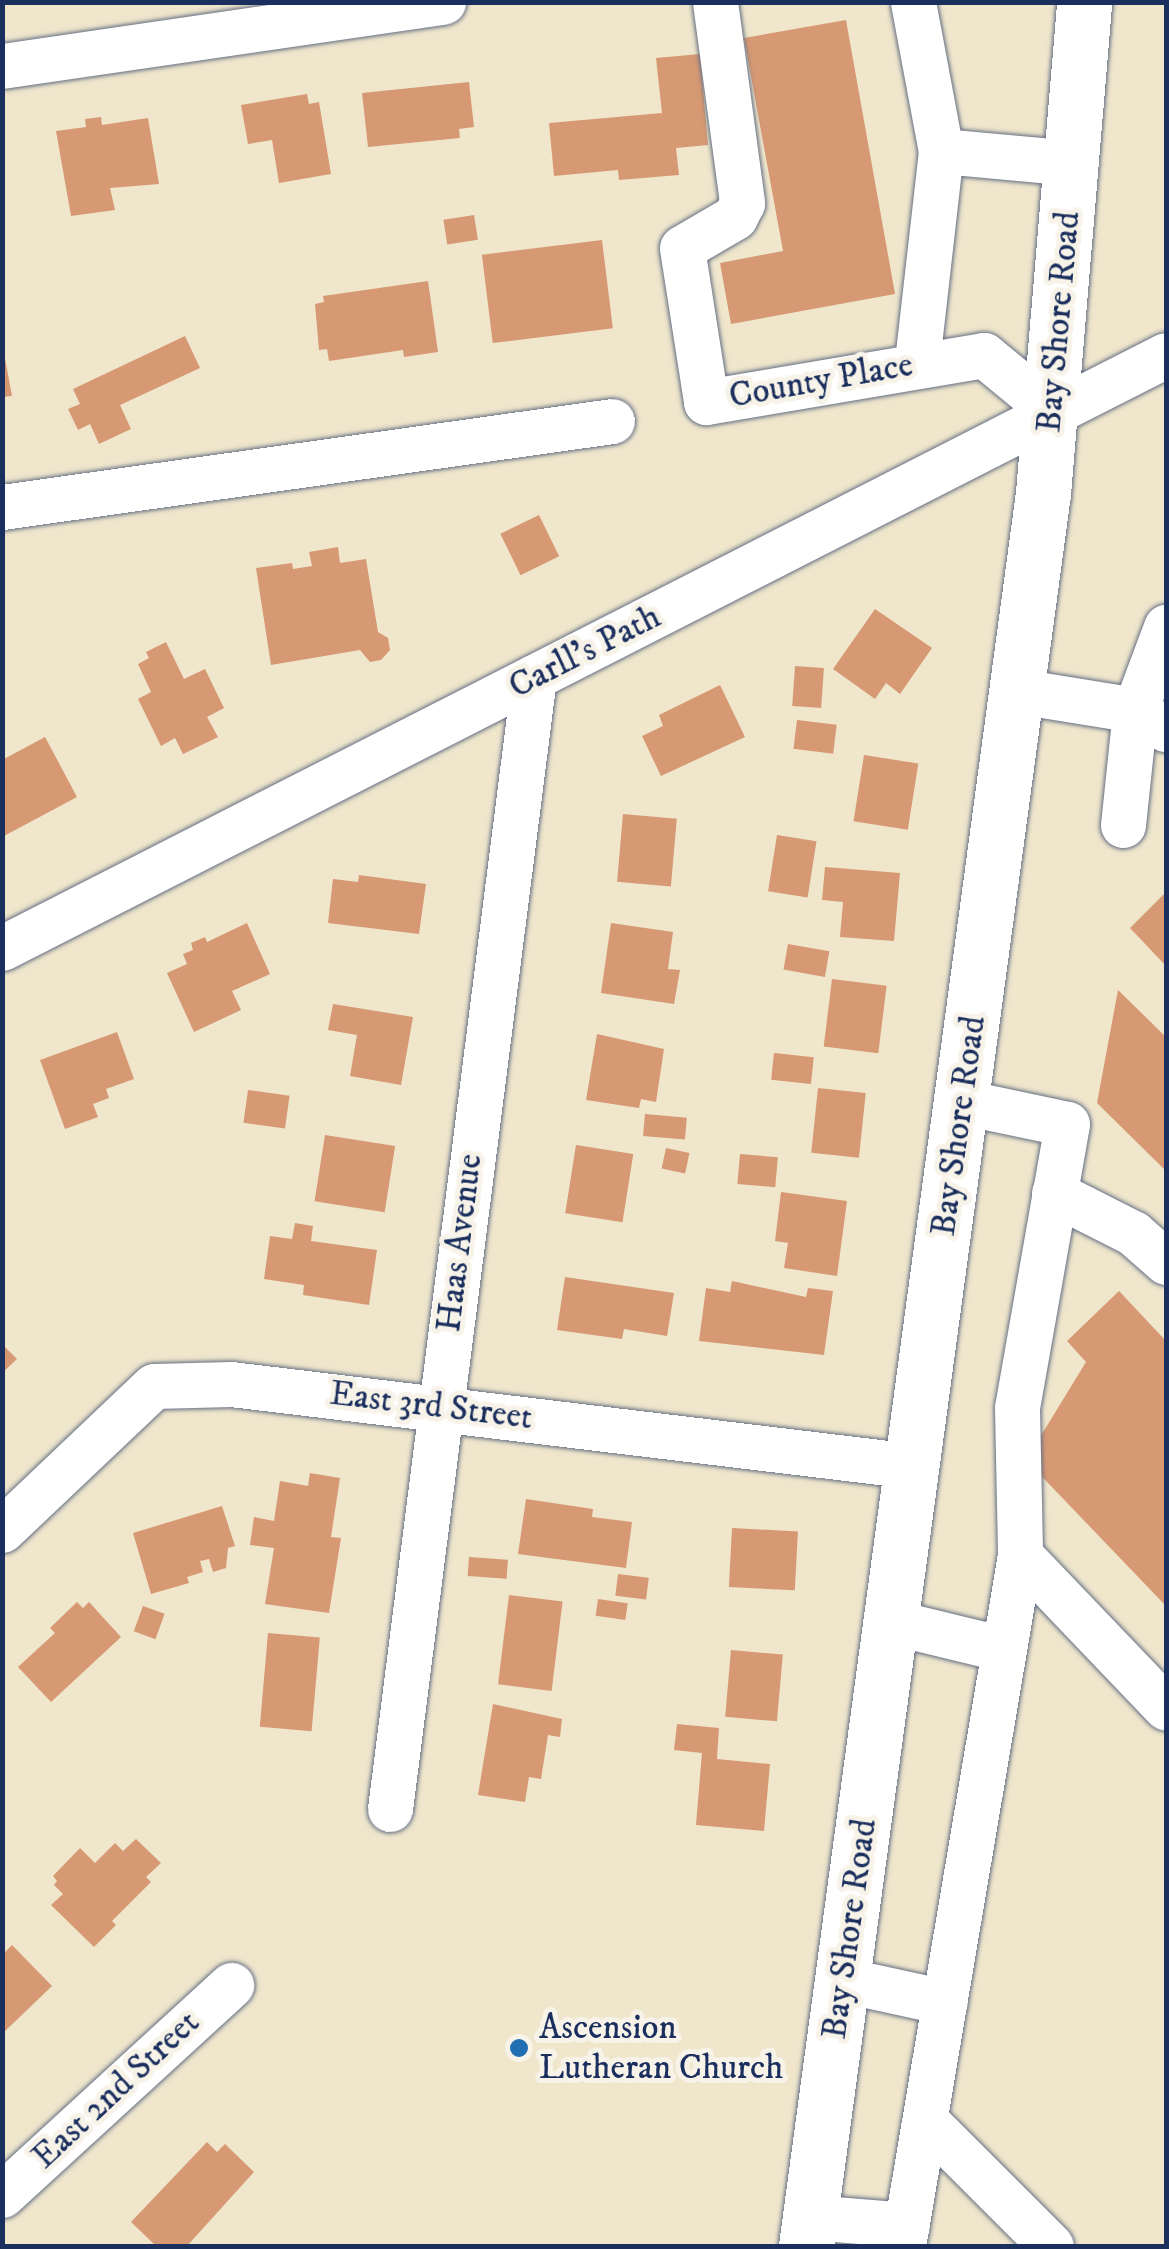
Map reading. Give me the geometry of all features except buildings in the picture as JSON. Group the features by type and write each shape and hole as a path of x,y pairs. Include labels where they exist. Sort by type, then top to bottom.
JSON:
{"main road":[{"name":"Bay Shore Road","path":"808,2232 1018,691 1052,411 1084,2"}],"street":[{"path":"2,66 442,2"},
{"name":"County Place","path":"714,2 742,203 735,218 682,248 706,402 917,363 984,356 1052,411"},
{"path":"913,2 941,151 917,363"},
{"path":"941,151 1072,163"},
{"name":"Carll's Path","path":"2,948 1166,354"},
{"path":"2,508 612,421"},
{"path":"1123,825 1151,720 1166,626"},
{"name":"Haas Avenue","path":"390,1809 534,678"},
{"path":"1018,691 1151,720"},
{"path":"808,2232 905,2236 1020,1555 1017,1408 1066,1124 963,1102"},
{"path":"1054,1194 1133,1232 1166,1262"},
{"name":"East 3rd Street","path":"2,1530 154,1386 231,1384 914,1466"},
{"path":"1020,1555 1166,1708"},
{"path":"892,1622 1004,1649"},
{"path":"844,1980 945,2002"},
{"name":"East 2nd Street","path":"2,2195 230,1984"},
{"path":"924,2120 1051,2246"}],"place":[{"name":"Ascension Lutheran Church","path":"519,2048"}]}
